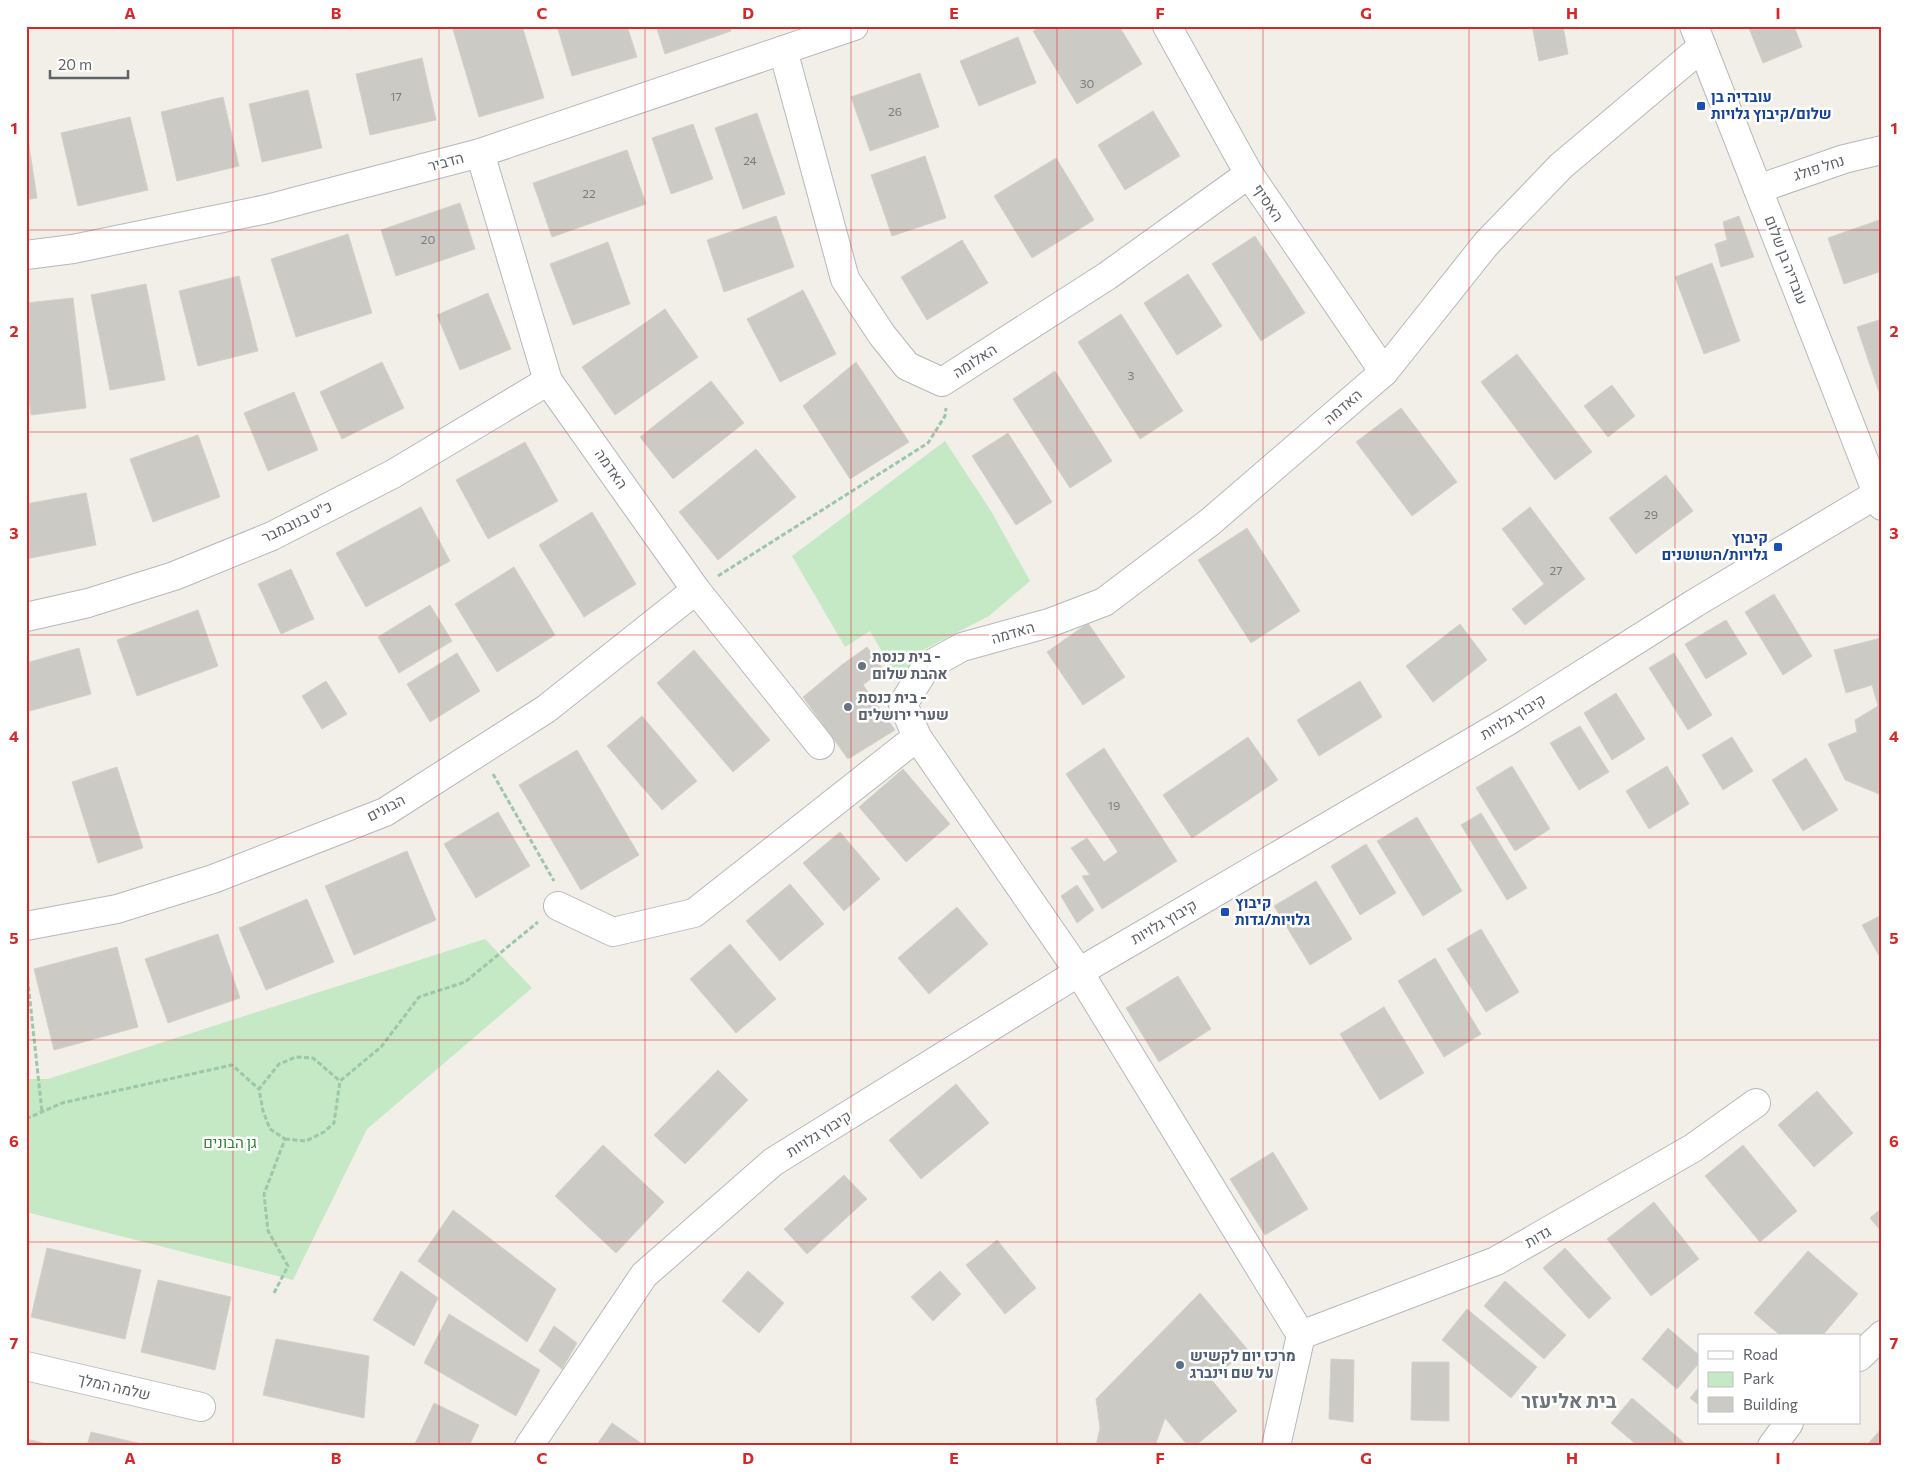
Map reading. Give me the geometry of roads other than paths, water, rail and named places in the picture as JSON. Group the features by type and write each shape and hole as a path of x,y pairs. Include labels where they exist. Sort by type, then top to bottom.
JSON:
{"street":[{"name":"הדביר","path":"26,255 73,249 267,209 480,152 854,26"},
{"name":"האסיף","path":"1168,26 1249,174 1384,372"},
{"name":"עובדיה בן שלום","path":"1698,37 1880,498"},
{"path":"1384,372 1486,244 1561,166 1698,37"},
{"name":"האלומה","path":"782,50 845,279 882,335 907,366 942,382 1107,276 1249,174"},
{"name":"נחל פולג","path":"1758,189 1844,159 1882,150"},
{"name":"האדמה","path":"480,152 548,382 696,590 820,745"},
{"name":"האדמה","path":"1301,1335 1079,972 917,737 904,704 926,667 962,647 1048,623 1104,602 1210,522 1384,372"},
{"name":"כ\"ט בנובמבר","path":"26,617 88,602 174,576 272,536 393,474 548,382"},
{"name":"קיבוץ גלויות","path":"529,1446 644,1275 773,1162 1079,972 1508,721 1695,603 1880,498"},
{"name":"הבונים","path":"26,926 117,909 213,879 385,812 546,709 696,590"},
{"path":"558,906 613,932 694,913 917,737"},
{"name":"גדות","path":"1301,1335 1496,1261 1694,1148 1756,1103"},
{"path":"1276,1446 1301,1335"},
{"path":"1860,1355 1882,1335"},
{"name":"שלמה המלך","path":"26,1366 201,1407"},
{"path":"1772,1446 1788,1424"}],"place":[{"name":"עובדיה בן שלום/קיבוץ גלויות","path":"1701,106"},
{"name":"קיבוץ גלויות/השושנים","path":"1778,547"},
{"name":"בית כנסת - אהבת שלום","path":"862,666"},
{"name":"בית כנסת - שערי ירושלים","path":"848,707"},
{"name":"קיבוץ גלויות/גדות","path":"1225,912"},
{"name":"מרכז יום לקשיש על שם וינברג","path":"1180,1365"}],"district":[{"name":"בית אליעזר","path":"1569,1401"}],"park label":[{"name":"גן הבונים","path":"230,1143"}]}
